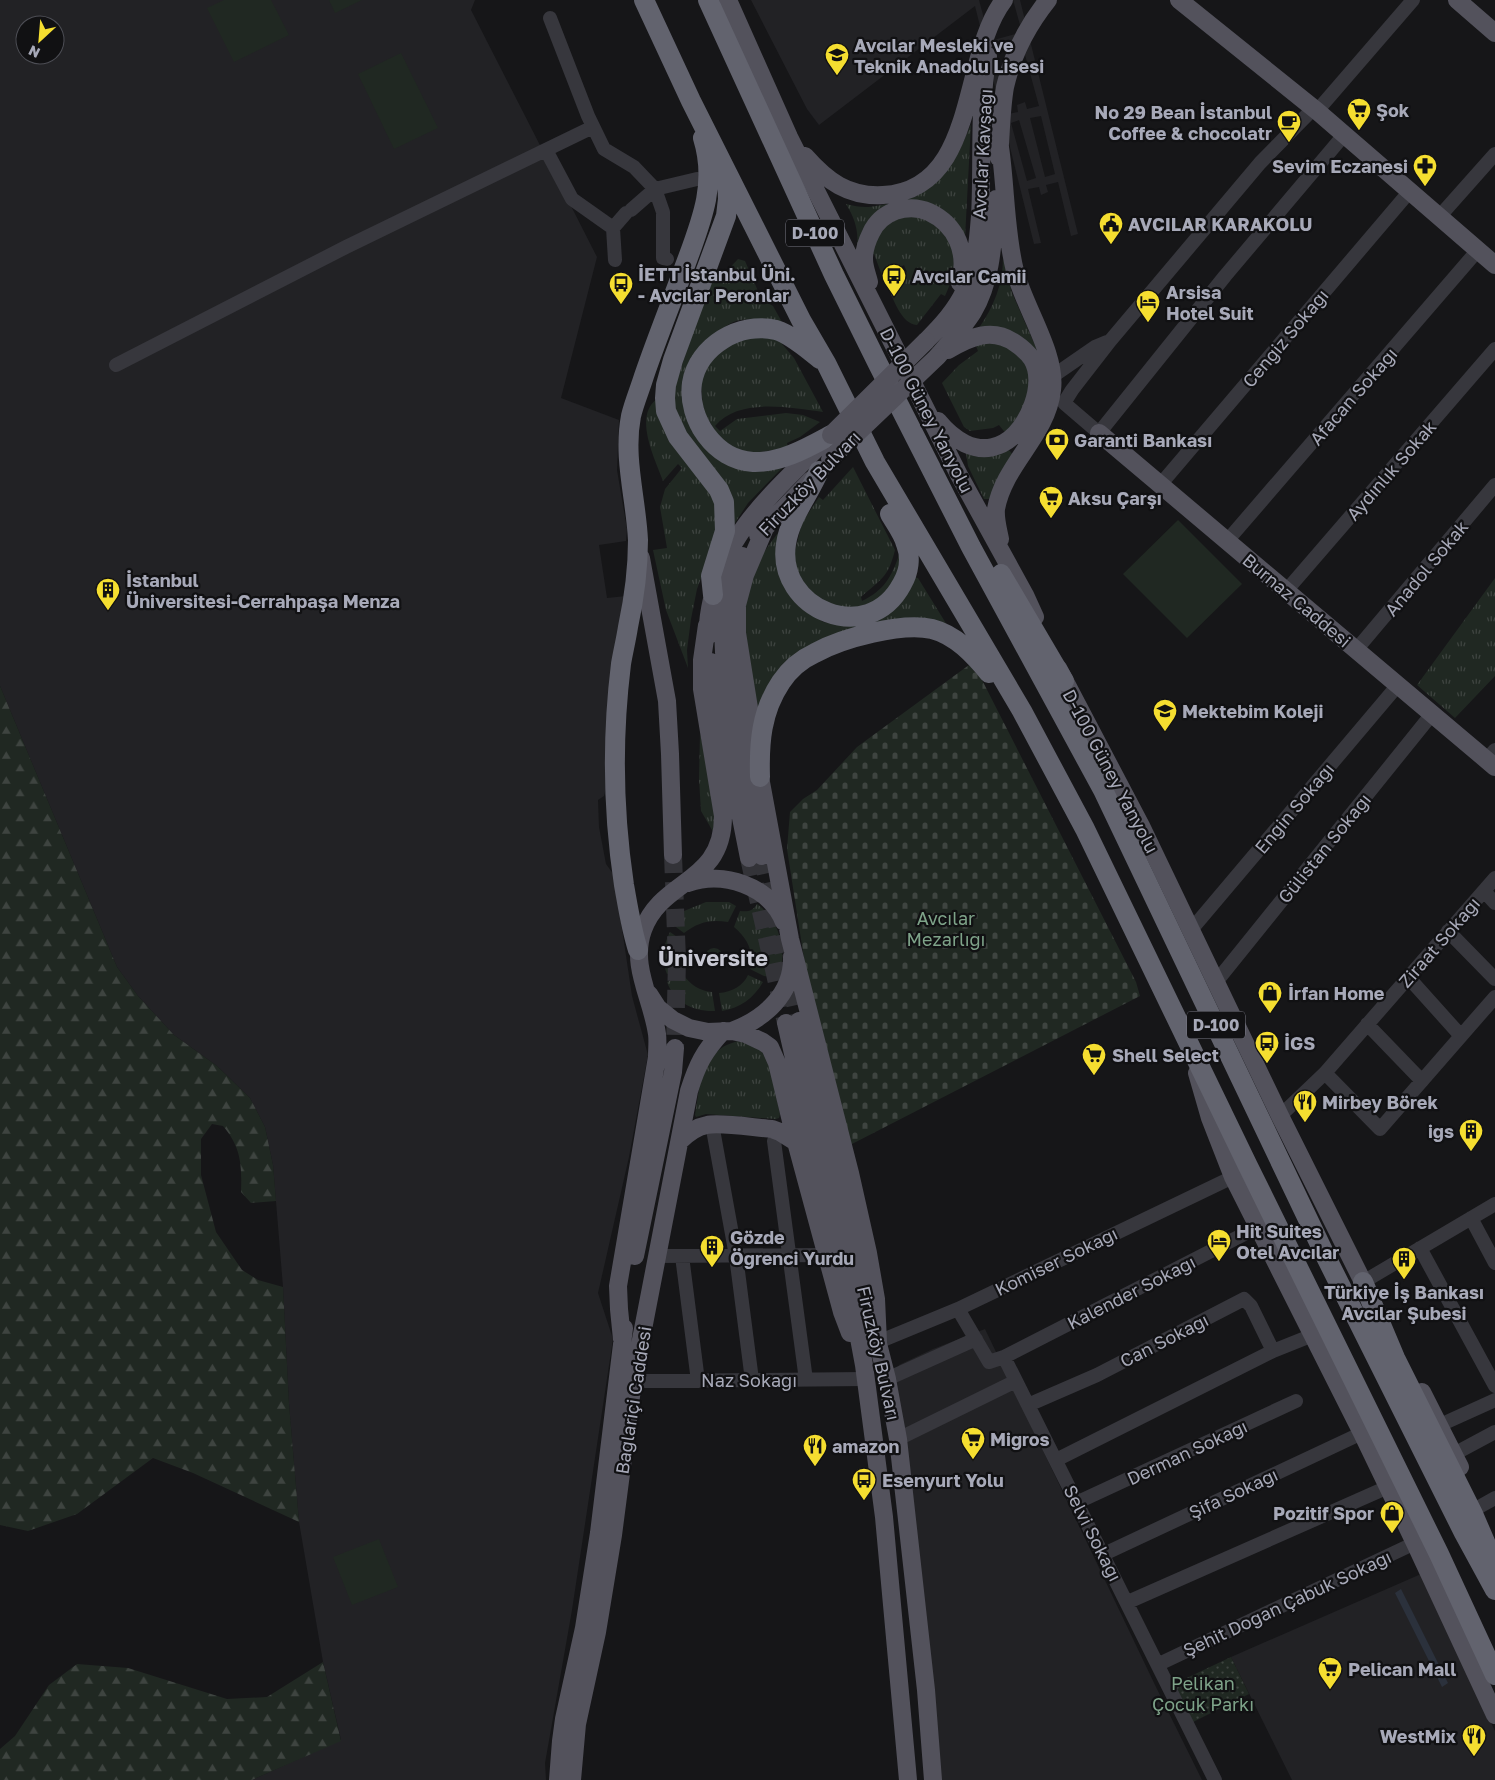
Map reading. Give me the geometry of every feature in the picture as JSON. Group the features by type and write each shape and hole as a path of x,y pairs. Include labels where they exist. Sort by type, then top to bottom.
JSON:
{"highway":[{"name":"D-100","path":"644,0 691,101 875,462 1022,711 1081,822 1439,1554 1495,1675"},
{"name":"D-100","path":"708,0 834,275 878,364 972,547 1103,790 1326,1257 1495,1590"},
{"path":"638,950 632,930 619,850 616,816 615,751 619,679 634,595 638,540 627,452 631,414 700,222 708,190 708,158 691,101"},
{"path":"713,594 711,576 726,531 724,502 719,490 678,437 666,411 665,398 666,385 673,360 726,216 728,199 727,170"},
{"path":"826,363 784,334 768,329 748,329 732,333 721,340 703,357 692,382 692,398 699,424 708,439 718,448 743,460 752,462 770,461 797,453 831,435"},
{"path":"825,465 798,511 789,532 786,550 788,570 800,592 820,610 844,617 859,617 874,612 892,600 904,580 908,568 909,557 906,543 884,504 875,462"},
{"path":"930,463 977,532 1064,681"},
{"path":"760,777 761,738 764,717 781,681 795,666 828,646 877,633 914,627 944,634 971,652 1022,711"},
{"path":"1363,1282 1394,1358 1473,1514 1495,1565"}],"main road":[{"name":"D-100 Güney Yanyolu","path":"728,0 789,137 959,475 1025,595 1064,681 1141,826 1280,1116 1363,1282 1440,1425 1495,1541"},
{"path":"789,137 826,177 861,195 892,195 906,192 920,184 939,166 957,135 965,114 983,40 990,23 1004,0"},
{"name":"Avcılar Kavşağı","path":"956,308 972,274 978,243 983,98 993,36 1009,0"},
{"name":"Avcılar Kavşağı","path":"1000,147 1005,89 1011,67 1026,33 1048,0"},
{"path":"1457,0 1495,34"},
{"path":"1186,2 1317,111 1495,265"},
{"path":"1000,147 1014,269 1021,293 1049,358 1053,376 1049,405 1044,419 1036,436 1003,486 999,498 996,521 1003,555"},
{"name":"Firuzköy Bulvarı","path":"956,308 940,327 772,493 749,519 729,550 720,570 707,625 714,682 755,857 722,631 726,598 735,570 744,551 765,528 825,465 937,357 973,311 986,280 994,225 1000,147"},
{"path":"873,304 864,258 867,242 872,230 880,219 889,213 912,207 923,209 947,223 957,240 962,255 962,273 956,308"},
{"path":"922,401 945,430 958,441 971,447 987,448 1004,444 1014,437 1030,413 1037,385 1036,370 1032,359 1022,348 1010,340 998,334 983,335 971,338 937,357"},
{"name":"Burnaz Caddesi","path":"1098,432 1432,714 1492,759"},
{"path":"765,528 745,575 737,605 737,633 760,777 790,939 850,1173 868,1253 876,1299 878,1342"},
{"path":"638,540 667,701 673,855"},
{"path":"622,1339 618,1286 657,1057 657,1034 640,970 638,950 643,930 654,910 711,859 718,849 723,828 723,816 702,689 702,660 707,625"},
{"path":"645,987 658,1008 673,1020 690,1028 708,1032 728,1031 747,1026 764,1014 778,999 788,980 792,960 790,939 783,919 770,901 752,888 726,879 700,879 685,884"},
{"name":"Firuzköy Bulvarı","path":"908,1780 884,1517 865,1372 846,1268 824,1189 792,1022 887,1379 898,1439 925,1680 933,1780"},
{"path":"728,1031 746,1034 763,1042 770,1047 774,1056 842,1312 865,1372"},
{"name":"Bağlariçi Caddesi","path":"558,1780 561,1741 582,1667 613,1535 633,1381 689,1091 698,1063 707,1049 728,1031"},
{"name":"Bağlariçi Caddesi","path":"572,1780 584,1628 600,1533 629,1287 673,1072 675,1048"},
{"path":"1193,1053 1200,1086 1210,1118 1233,1177 1362,1433 1495,1715"},
{"path":"680,1141 687,1133 696,1128 712,1124 772,1130 780,1132 796,1142"}],"street":[{"path":"1344,135 1225,276 1098,432 1064,404 1072,390 1110,341 1260,163 1309,113 1317,111 1413,0"},
{"path":"550,18 593,127 604,149 634,167 655,189 662,212 663,258 667,259"},
{"path":"116,365 346,247 593,127"},
{"path":"546,150 572,199 613,228"},
{"path":"1440,217 1495,154"},
{"path":"614,260 613,228 629,212 655,189 697,179"},
{"name":"Cengiz Sokağı","path":"1160,484 1410,191"},
{"name":"Afacan Sokağı","path":"1227,541 1478,250"},
{"path":"1053,376 1095,347 1110,341"},
{"name":"Aydınlık Sokak","path":"1286,591 1495,349"},
{"name":"Anadol Sokak","path":"1356,650 1495,485"},
{"name":"Engin Sokağı","path":"1191,930 1398,685"},
{"name":"Gülistan Sokağı","path":"1216,982 1432,714"},
{"name":"Ziraat Sokağı","path":"1280,1116 1325,1074 1495,878"},
{"path":"1484,891 1495,903"},
{"path":"1448,931 1495,979"},
{"path":"1408,978 1461,1036"},
{"path":"1325,1074 1380,1129 1495,997"},
{"path":"1367,1024 1422,1081"},
{"path":"712,1124 736,1256 752,1380"},
{"path":"774,1141 806,1380"},
{"name":"Komiser Sokağı","path":"878,1342 958,1309 1233,1177"},
{"path":"1363,1282 1495,1204"},
{"path":"1471,1218 1495,1263"},
{"name":"Kalender Sokağı","path":"1004,1357 1258,1227"},
{"path":"1420,1248 1495,1386"},
{"path":"658,1256 826,1255"},
{"path":"682,1256 698,1380"},
{"name":"Can Sokağı","path":"1028,1405 1097,1375 1244,1299 1251,1306 1273,1351"},
{"path":"958,1309 989,1362 1004,1357"},
{"path":"1056,1460 1273,1351 1313,1335"},
{"path":"887,1379 976,1339"},
{"name":"Selvi Sokağı","path":"1004,1357 1216,1780"},
{"name":"Naz Sokağı","path":"633,1381 806,1380 865,1372"},
{"path":"898,1439 1016,1381"},
{"path":"1440,1425 1495,1400"},
{"name":"Derman Sokağı","path":"1078,1502 1296,1401"},
{"path":"1454,1454 1495,1432"},
{"name":"Şifa Sokağı","path":"1104,1554 1362,1433"},
{"path":"1128,1602 1388,1487"},
{"path":"1479,1507 1495,1498"},
{"name":"Şehit Doğan Çabuk Sokağı","path":"1158,1664 1415,1542"}],"shaded area":[{"path":"0,0 475,0 471,10 597,257 561,398 619,420 617,470 627,529 626,541 599,545 607,598 626,596 607,784 604,796 598,800 599,827 606,864 614,875 632,996 648,1055 629,1157 598,1293 613,1339 572,1610 545,1763 546,1780 252,1780 341,1740 323,1662 299,1522 273,1165 265,1127 250,1098 217,1066 174,1035 138,996 117,967 0,686"},
{"name":"Avcılar Mesleki ve Teknik Anadolu Lisesi","path":"751,0 979,0 990,41 1022,32 1013,0 1020,0 1078,234 1071,236 1058,182 1046,185 1048,192 1041,195 1039,187 1028,189 1041,243 1034,244 975,6 819,125 807,109","holes":["1021,40 1039,106 1027,109 1025,102 1017,105 1018,112 1008,114 991,48","1041,116 1055,174 1045,177 1030,118","1019,120 1036,178 1027,181 1011,123"]},
{"path":"985,1329 1202,1780 941,1780 893,1382 899,1365 933,1349"},
{"name":"Pelican Mall","path":"1421,1574 1495,1731 1495,1780 1292,1780 1231,1657"},
{"path":"1401,1589 1448,1683 1442,1687 1395,1593"}],"green space":[{"path":"224,0 271,0 289,35 234,62 207,8"},
{"path":"329,0 362,0 335,13"},
{"path":"401,53 438,128 394,149 358,74"},
{"path":"971,124 965,238 917,201 857,246 855,224 846,204 863,207 891,203 922,192 933,185 951,165"},
{"path":"918,214 932,219 948,239 954,255 954,271 945,296 941,294 917,325 911,324 902,315 887,285 890,284 888,281 907,272 904,265 883,278 874,254 870,254 878,236 886,225 906,215"},
{"path":"1003,258 1012,293 1038,352 979,328 997,294 1003,268"},
{"path":"738,259 745,261 761,298 773,306 783,324 754,320 736,321 722,329 703,347 698,435 784,466 748,503 733,526 679,427 672,395 713,272 723,275"},
{"path":"761,334 783,340 782,344 794,358 823,412 781,407 751,408 737,411 725,417 715,426 720,431 737,419 786,413 803,415 820,422 800,437 787,443 788,448 753,453 739,450 722,442 703,411 701,381 707,364 733,343"},
{"path":"983,343 998,344 1011,348 1023,359 1029,370 1031,383 1022,412 1007,435 999,425 993,428 970,431 964,427 942,383 959,365 978,351 976,346"},
{"path":"657,399 703,475 721,513 697,589 687,650 688,668 666,610 653,550 667,548 660,507 665,489 682,468 678,464 663,481 651,450 646,427 650,407"},
{"path":"1009,450 1014,456 989,499 984,499 968,466 966,453 996,455"},
{"path":"853,467 895,550 890,567 879,582 861,597 862,601 870,597 886,582 899,555 903,563 885,598 847,612 806,591 793,559 802,523 819,497 823,500"},
{"path":"1178,520 1242,584 1187,638 1123,574"},
{"path":"782,528 803,608 823,622 844,625 913,577 918,578 947,625 839,635 755,715 748,675 744,618 752,580 762,556"},
{"path":"1495,578 1495,676 1455,718 1417,685"},
{"name":"Avcılar Mezarlığı","path":"969,665 982,680 1136,982 1140,996 850,1145 805,965 787,849 790,812 803,799 817,790 857,747"},
{"path":"0,686 117,967 138,996 174,1035 217,1066 250,1098 265,1127 273,1165 276,1201 251,1203 241,1192 241,1173 237,1149 234,1141 223,1126 212,1124 201,1139 201,1175 216,1232 242,1270 258,1280 283,1287 289,1404 299,1522 193,1473 153,1458 77,1514 28,1531 0,1525"},
{"path":"700,733 715,803 715,835 701,811 699,779"},
{"path":"706,902 729,902 736,906 728,922 705,922 694,926 684,933 672,924 684,911"},
{"path":"757,904 772,919 780,938 782,958 779,978 764,976 750,969 751,957 749,946 734,927 740,911 750,910"},
{"path":"670,932 683,941 678,954 678,969 667,974 664,953"},
{"path":"714,948 720,951 723,957 720,963 714,966 708,963 705,957 708,951"},
{"path":"683,974 696,987 712,992 715,1011 692,1008 674,995 667,982"},
{"path":"748,975 763,982 751,997 741,1005 722,1011 719,993 736,988"},
{"path":"738,1041 752,1046 763,1053 774,1082 780,1114 779,1118 706,1114 696,1117 699,1088 708,1062 722,1048"},
{"path":"379,1539 398,1587 352,1605 333,1557"},
{"name":"Pelikan Çocuk Parkı","path":"1231,1657 1249,1694 1191,1723 1174,1684"},
{"path":"323,1662 341,1741 252,1780 0,1780 0,1749 15,1736 49,1685 77,1664 128,1668 227,1699 267,1697"}],"tunnel":[{"path":"673,855 677,960 675,1048"},
{"path":"762,856 799,1021"},
{"path":"749,858 786,1023"}],"place":[{"name":"Avcılar Mesleki ve Teknik Anadolu Lisesi","path":"837,76"},
{"name":"Şok","path":"1359,131"},
{"name":"No 29 Bean İstanbul Coffee & chocolatr","path":"1289,143"},
{"name":"Sevim Eczanesi","path":"1425,187"},
{"name":"AVCILAR KARAKOLU","path":"1111,245"},
{"name":"Avcılar Camii","path":"894,297"},
{"name":"İETT İstanbul Üni. - Avcılar Peronlar","path":"621,305"},
{"name":"Arsisa Hotel Suit","path":"1148,323"},
{"name":"Garanti Bankası","path":"1057,461"},
{"name":"Aksu Çarşı","path":"1051,519"},
{"name":"İstanbul Üniversitesi-Cerrahpaşa Menza","path":"108,611"},
{"name":"Mektebim Koleji","path":"1165,732"},
{"name":"İrfan Home","path":"1270,1014"},
{"name":"İGS","path":"1267,1064"},
{"name":"Shell Select","path":"1094,1076"},
{"name":"Mirbey Börek","path":"1305,1123"},
{"name":"igs","path":"1471,1152"},
{"name":"Hit Suites Otel Avcılar","path":"1219,1262"},
{"name":"Gözde Öğrenci Yurdu","path":"712,1268"},
{"name":"Türkiye İş Bankası Avcılar Şubesi","path":"1404,1280"},
{"name":"Migros","path":"973,1460"},
{"name":"amazon","path":"815,1467"},
{"name":"Esenyurt Yolu","path":"864,1501"},
{"name":"Pozitif Spor","path":"1392,1534"},
{"name":"Pelican Mall","path":"1330,1690"},
{"name":"WestMix","path":"1474,1757"}],"district":[{"name":"Üniversite","path":"713,957"}]}
